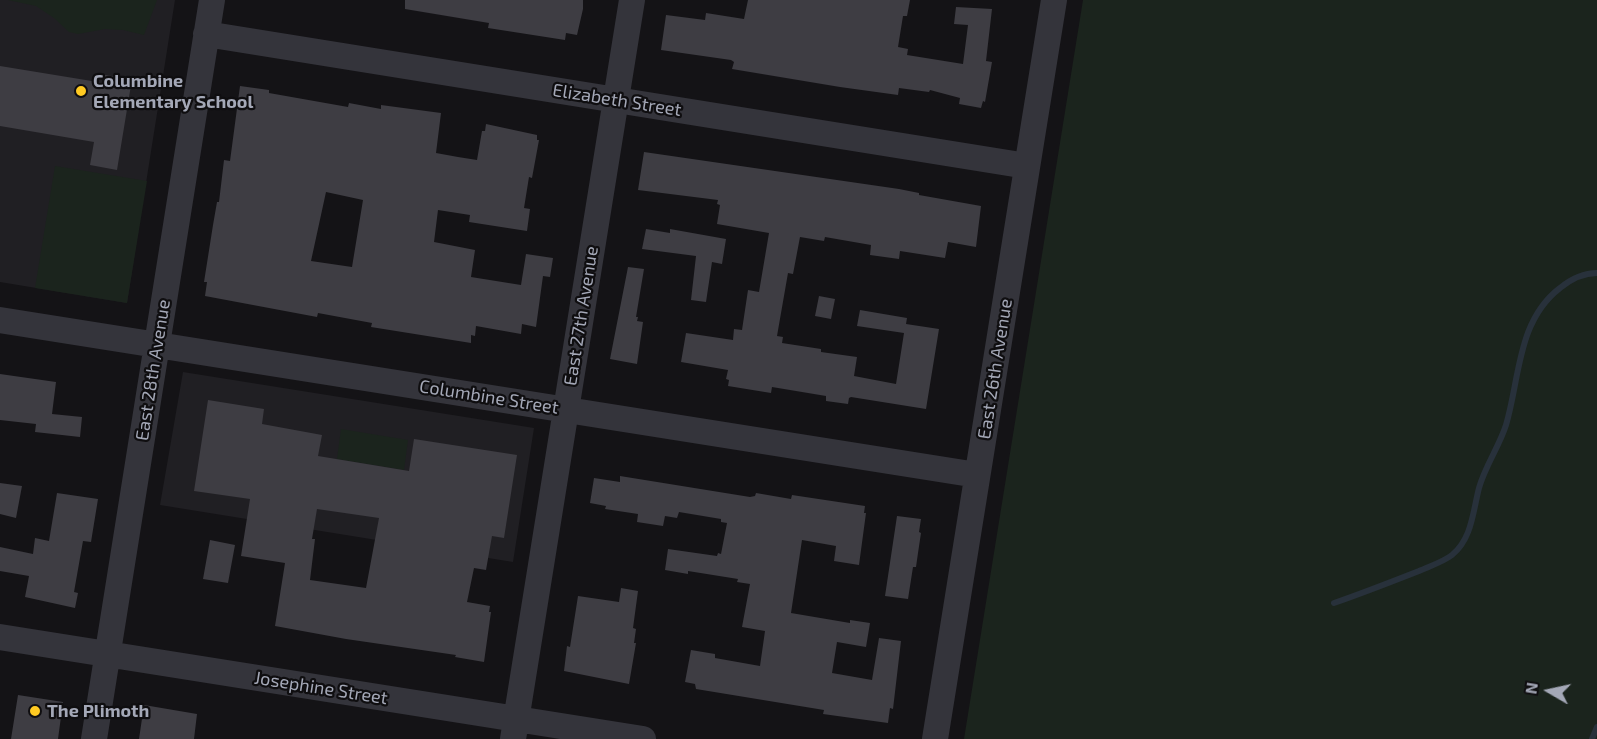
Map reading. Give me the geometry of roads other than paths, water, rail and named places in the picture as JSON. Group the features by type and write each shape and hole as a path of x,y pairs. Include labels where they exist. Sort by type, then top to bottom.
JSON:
{"street":[{"name":"East 28th Avenue","path":"94,739 212,0"},
{"name":"East 27th Avenue","path":"515,729 632,0"},
{"name":"East 26th Avenue","path":"935,739 1054,0"},
{"name":"Elizabeth Street","path":"206,34 1027,166"},
{"name":"Columbine Street","path":"0,320 978,475"},
{"name":"Josephine Street","path":"0,637 108,654 515,729 643,739"}],"waterway":[{"path":"1334,603 1436,564 1459,548 1468,533 1479,488 1506,425 1522,351 1535,317 1546,301 1564,285 1582,275 1597,273"},
{"path":"1592,739 1597,727"}],"place":[{"name":"Columbine Elementary School","path":"81,91"},
{"name":"The Plimoth","path":"35,711"}]}
